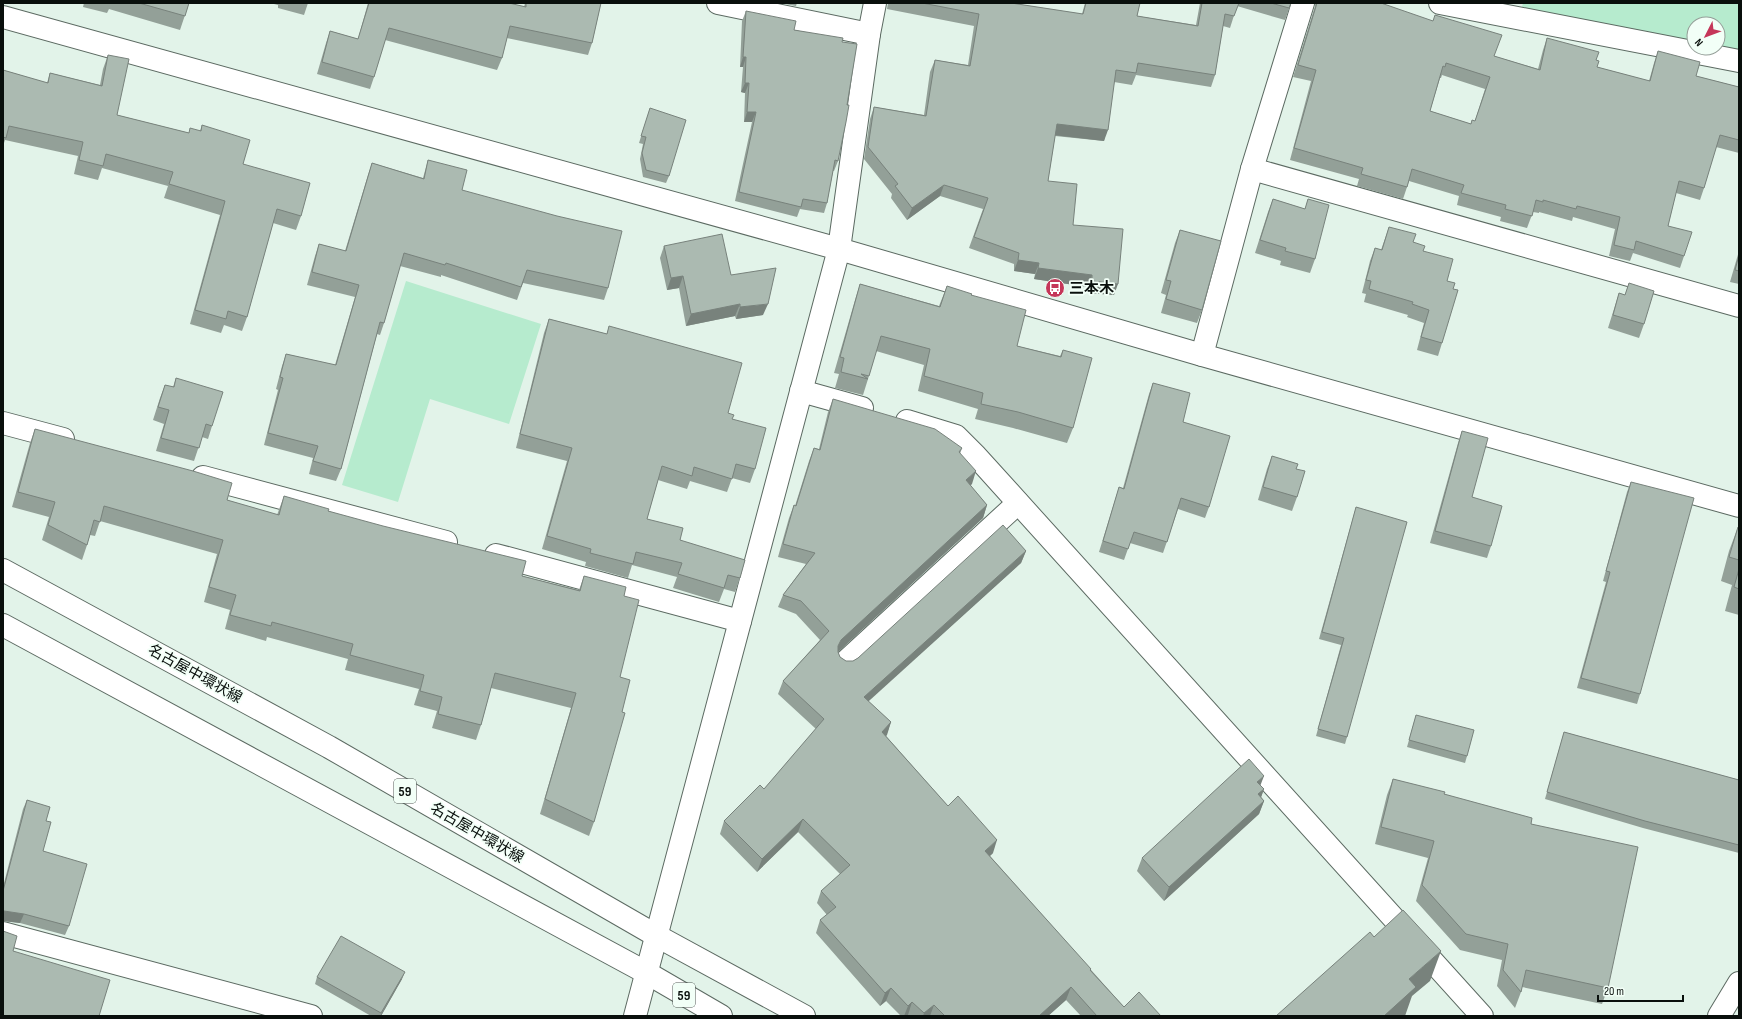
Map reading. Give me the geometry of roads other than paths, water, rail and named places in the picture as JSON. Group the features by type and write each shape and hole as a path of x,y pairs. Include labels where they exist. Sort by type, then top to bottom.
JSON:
{"street":[{"path":"718,3 869,34"},
{"path":"635,1016 839,249 869,34 875,3"},
{"path":"1202,354 1252,169 1303,3"},
{"path":"1440,3 1739,61"},
{"path":"3,17 839,249 1202,354 1739,506"},
{"path":"1252,169 1739,306"},
{"path":"801,391 956,436 1482,1016"},
{"path":"3,423 80,444"},
{"path":"187,473 740,621"},
{"path":"845,662 1018,503"},
{"name":"名古屋中環状線","path":"3,570 329,747 657,936 804,1016"},
{"name":"59","path":"3,625 647,974 721,1016"},
{"path":"3,933 311,1016"},
{"path":"1719,1016 1739,983"}],"place":[{"name":"三本木","path":"1055,288"}]}
